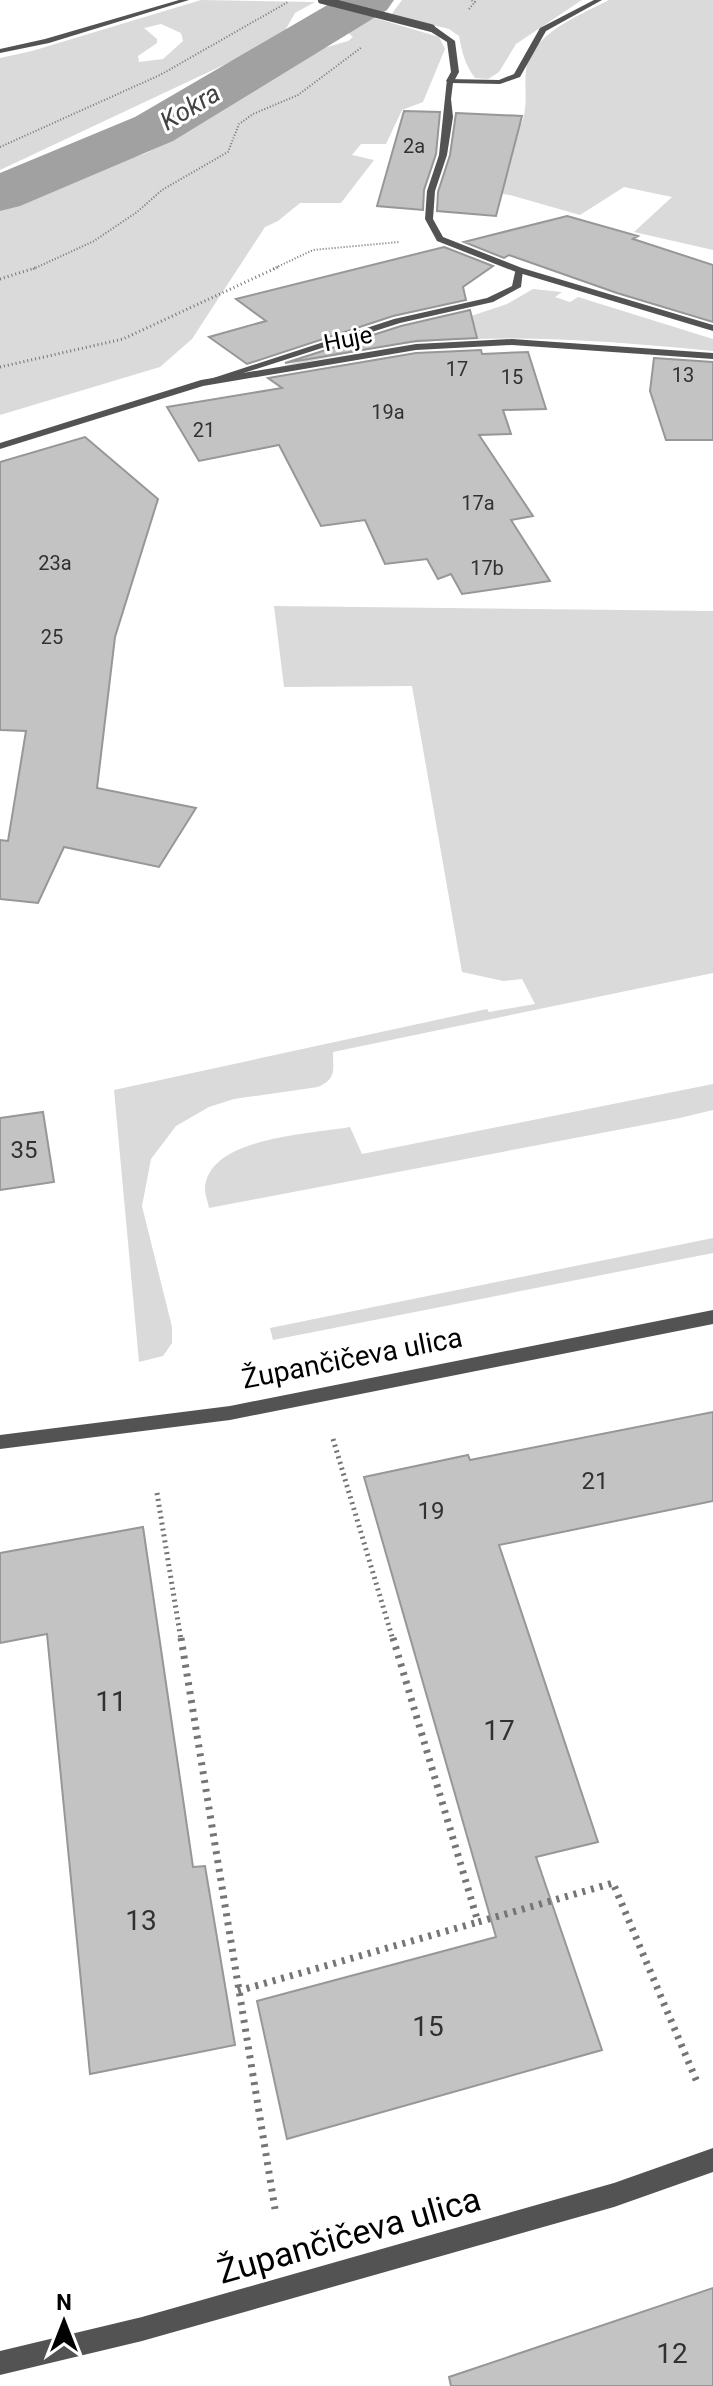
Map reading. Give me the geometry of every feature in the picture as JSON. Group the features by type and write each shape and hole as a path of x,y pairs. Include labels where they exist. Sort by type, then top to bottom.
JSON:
{"street":[{"path":"0,51 46,41 186,0"},
{"path":"322,0 431,28 451,41 455,72 450,81 443,155 431,191 429,219 440,239 519,270 713,328"},
{"path":"450,81 500,82 517,75 543,30 599,0"},
{"path":"201,383 397,321 490,300 516,287 519,270"},
{"name":"Huje","path":"0,446 201,383 416,347 512,342 713,356"},
{"name":"Župančičeva ulica","path":"0,1442 230,1413 713,1317"},
{"name":"Župančičeva ulica","path":"0,2363 142,2329 568,2208 713,2160"}],"path":[{"path":"0,147 160,75 293,0"},
{"path":"0,279 30,270 94,241 137,212 162,190 228,152 239,124 253,114 298,95 368,43"},
{"path":"0,367 123,339 313,250 440,239"},
{"path":"333,1439 478,1922"},
{"path":"157,1493 275,2209"},
{"path":"238,1991 613,1883 697,2082"}],"shaded area":[{"path":"201,0 315,2 295,13 281,38 0,170 0,58","holes":["161,24 181,33 183,41 163,59 139,62 138,56 157,43 157,39 144,28"]},
{"path":"402,0 582,0 516,44 499,72 488,79 475,78 464,58 459,36 449,29 391,15"},
{"path":"609,0 713,0 713,250 634,232 672,197 624,187 580,215 510,195 461,188 505,146 519,128 525,106 526,70 537,46 559,27"},
{"path":"375,18 439,37 445,49 423,102 402,110 386,144 361,144 352,155 374,160 341,203 300,203 278,221 265,227 192,339 160,367 0,415 0,203 59,179 144,154 179,137 217,107 317,50 348,41 353,37 346,31"},
{"path":"533,289 562,292 555,297 570,302 578,297 713,339 713,351 562,340 450,340 374,348 261,372 468,317 507,304"},
{"path":"274,606 713,611 713,973 333,1052 331,1077 318,1087 234,1099 209,1107 176,1126 151,1159 142,1206 172,1327 172,1343 163,1356 139,1362 114,1090 487,1009 489,1012 535,1004 522,979 503,981 462,972 412,686 284,687"},
{"path":"713,1084 713,1110 680,1118 209,1208 206,1196 210,1172 223,1158 264,1141 350,1127 362,1154"},
{"path":"713,1238 713,1253 273,1340 270,1328"}],"building":[{"path":"404,111 440,112 436,154 424,190 423,210 377,206"},
{"path":"456,113 522,116 496,216 437,211 438,192 450,155"},
{"path":"567,216 638,236 633,239 713,265 713,322 617,293 509,255 504,258 464,242"},
{"path":"444,247 493,266 463,287 466,300 393,316 247,364 209,337 266,321 236,299"},
{"path":"470,310 477,338 416,341 285,363 401,326"},
{"path":"481,350 482,354 528,352 546,409 503,410 511,434 479,435 533,516 511,520 550,581 462,594 451,574 438,579 427,559 385,564 365,520 321,526 279,445 199,461 167,407 282,388 268,378 416,353"},
{"path":"654,358 713,362 713,440 666,440 650,391"},
{"path":"85,437 158,499 115,637 97,788 196,808 159,867 64,847 38,903 0,899 0,840 8,841 26,731 0,730 0,462"},
{"path":"43,1112 54,1182 0,1190 0,1118"},
{"path":"713,1412 713,1501 499,1545 598,1842 536,1857 602,2050 287,2139 257,2001 496,1937 364,1477 468,1455 470,1460"},
{"path":"143,1527 193,1867 205,1866 235,2045 90,2074 47,1634 0,1643 0,1553"},
{"path":"713,2288 713,2386 451,2386 449,2377"}],"waterway":[{"name":"Kokra","path":"0,194 154,129 370,0"}]}
